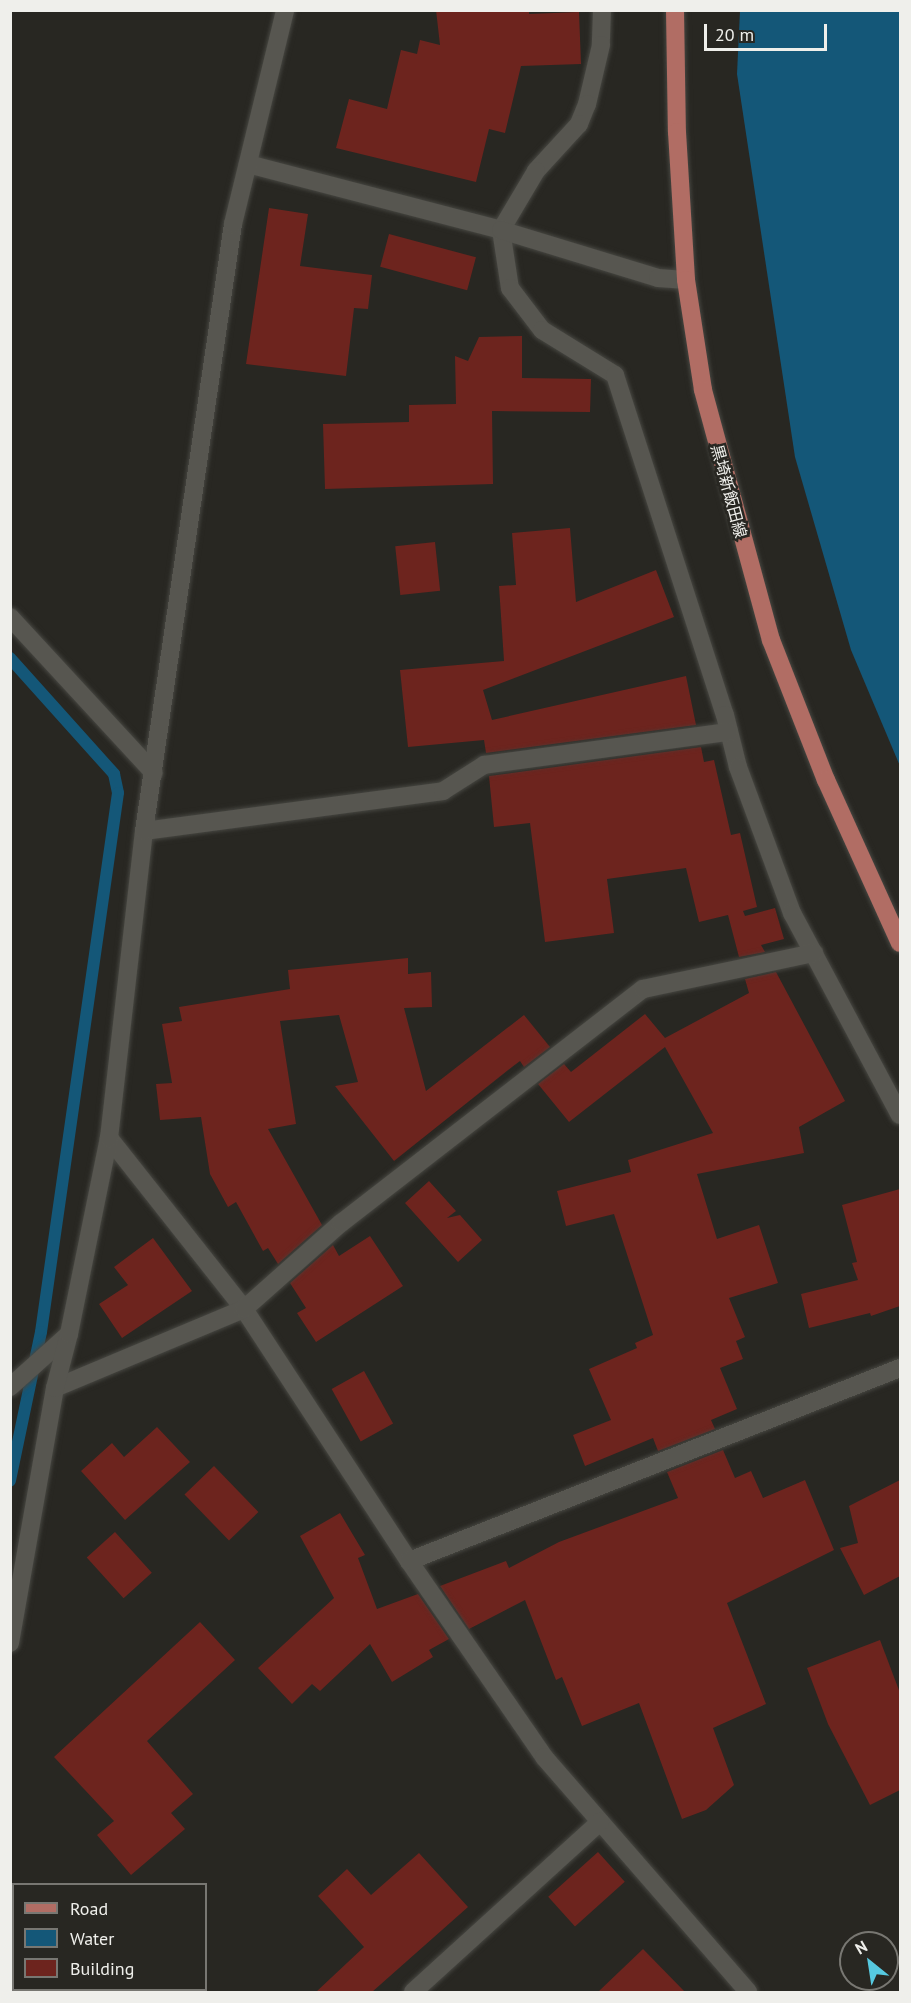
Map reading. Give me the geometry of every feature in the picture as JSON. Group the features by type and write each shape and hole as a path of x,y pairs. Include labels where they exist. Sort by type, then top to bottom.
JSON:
{"main road":[{"name":"黒埼新飯田線","path":"675,10 677,132 686,280 703,390 771,640 826,780 900,943"}],"street":[{"path":"10,1643 55,1388 69,1334 109,1138 144,831 154,773 185,537 229,248 285,10"},
{"path":"602,10 601,45 587,104 579,124 536,171 501,230 510,288 542,330 615,375 729,732 738,767 792,913 900,1115"},
{"path":"248,164 501,230 658,278 686,280"},
{"path":"10,617 154,773"},
{"path":"144,831 443,791 484,765 729,732"},
{"path":"55,1388 244,1309 341,1222 643,989 814,953"},
{"path":"109,1138 244,1309 409,1561 544,1757 748,1992"},
{"path":"10,1387 69,1334"},
{"path":"409,1561 900,1368"},
{"path":"413,1992 600,1822"}],"water":[{"path":"740,11 900,11 900,766 851,650 795,457 737,74"}],"building":[{"path":"436,10 529,10 529,14 579,12 581,64 521,66 505,133 489,129 476,182 336,148 349,99 387,109 401,50 417,54 420,40 440,45"},
{"path":"269,208 308,214 300,266 372,275 368,309 354,308 346,376 246,364"},
{"path":"389,234 476,257 467,290 380,267"},
{"path":"522,336 522,378 591,379 590,412 492,411 493,484 325,489 323,424 409,422 409,405 456,404 455,356 468,361 479,337"},
{"path":"570,528 576,602 656,570 674,617 483,690 492,720 686,676 696,725 486,753 484,740 408,747 400,670 504,661 499,586 516,585 512,533"},
{"path":"435,542 440,591 400,595 395,546"},
{"path":"701,747 704,762 714,760 731,835 740,833 757,907 743,911 745,916 775,908 784,939 761,945 765,952 739,957 728,915 699,922 686,868 607,879 614,933 545,942 530,823 494,827 489,776"},
{"path":"408,958 408,974 431,972 432,1007 404,1008 426,1091 524,1015 550,1047 524,1067 520,1061 394,1161 335,1086 358,1082 339,1015 280,1021 296,1124 268,1129 322,1225 278,1264 268,1248 263,1251 236,1202 228,1207 210,1174 201,1117 160,1120 156,1084 172,1083 162,1024 182,1021 179,1007 290,989 288,970"},
{"path":"776,972 845,1101 799,1127 804,1153 697,1174 717,1239 759,1225 778,1283 729,1298 745,1337 736,1341 743,1359 720,1368 737,1409 711,1420 715,1429 658,1451 653,1438 585,1466 573,1435 611,1420 589,1369 637,1348 635,1343 653,1335 614,1214 566,1226 557,1191 631,1172 628,1160 713,1133 665,1047 569,1122 538,1084 564,1064 571,1072 645,1014 665,1038 749,993 745,979"},
{"path":"429,1181 456,1211 447,1218 460,1215 482,1240 458,1262 405,1203"},
{"path":"900,1189 900,1306 871,1316 870,1313 809,1328 801,1294 858,1280 852,1263 857,1262 842,1205"},
{"path":"370,1236 403,1286 316,1342 297,1313 306,1308 290,1283 333,1245 339,1256"},
{"path":"153,1238 192,1291 122,1338 99,1304 128,1285 114,1267"},
{"path":"364,1371 393,1423 361,1441 332,1389"},
{"path":"157,1427 190,1462 125,1520 81,1471 112,1443 124,1457"},
{"path":"723,1450 735,1478 751,1471 763,1498 805,1480 834,1550 727,1603 766,1704 713,1728 734,1785 706,1810 682,1819 639,1703 582,1726 562,1677 556,1680 525,1600 469,1629 440,1586 506,1561 509,1568 559,1542 678,1498 667,1472"},
{"path":"214,1466 258,1512 229,1541 185,1494"},
{"path":"900,1480 900,1576 864,1595 840,1548 858,1543 849,1506"},
{"path":"340,1513 365,1555 358,1558 377,1609 418,1594 449,1639 429,1650 433,1657 392,1682 370,1644 320,1691 312,1684 292,1704 258,1668 334,1598 300,1536"},
{"path":"115,1532 152,1573 124,1598 87,1557"},
{"path":"200,1622 235,1660 147,1741 193,1794 171,1813 185,1829 131,1875 97,1835 114,1821 54,1757"},
{"path":"880,1640 900,1693 900,1790 870,1805 828,1724 807,1668"},
{"path":"598,1852 625,1882 575,1927 548,1897"},
{"path":"419,1853 468,1907 372,1992 316,1992 364,1947 318,1896 347,1869 371,1895"},
{"path":"643,1949 685,1992 598,1992"}],"waterway":[{"path":"10,658 114,774 118,793 41,1332 10,1481"}]}
